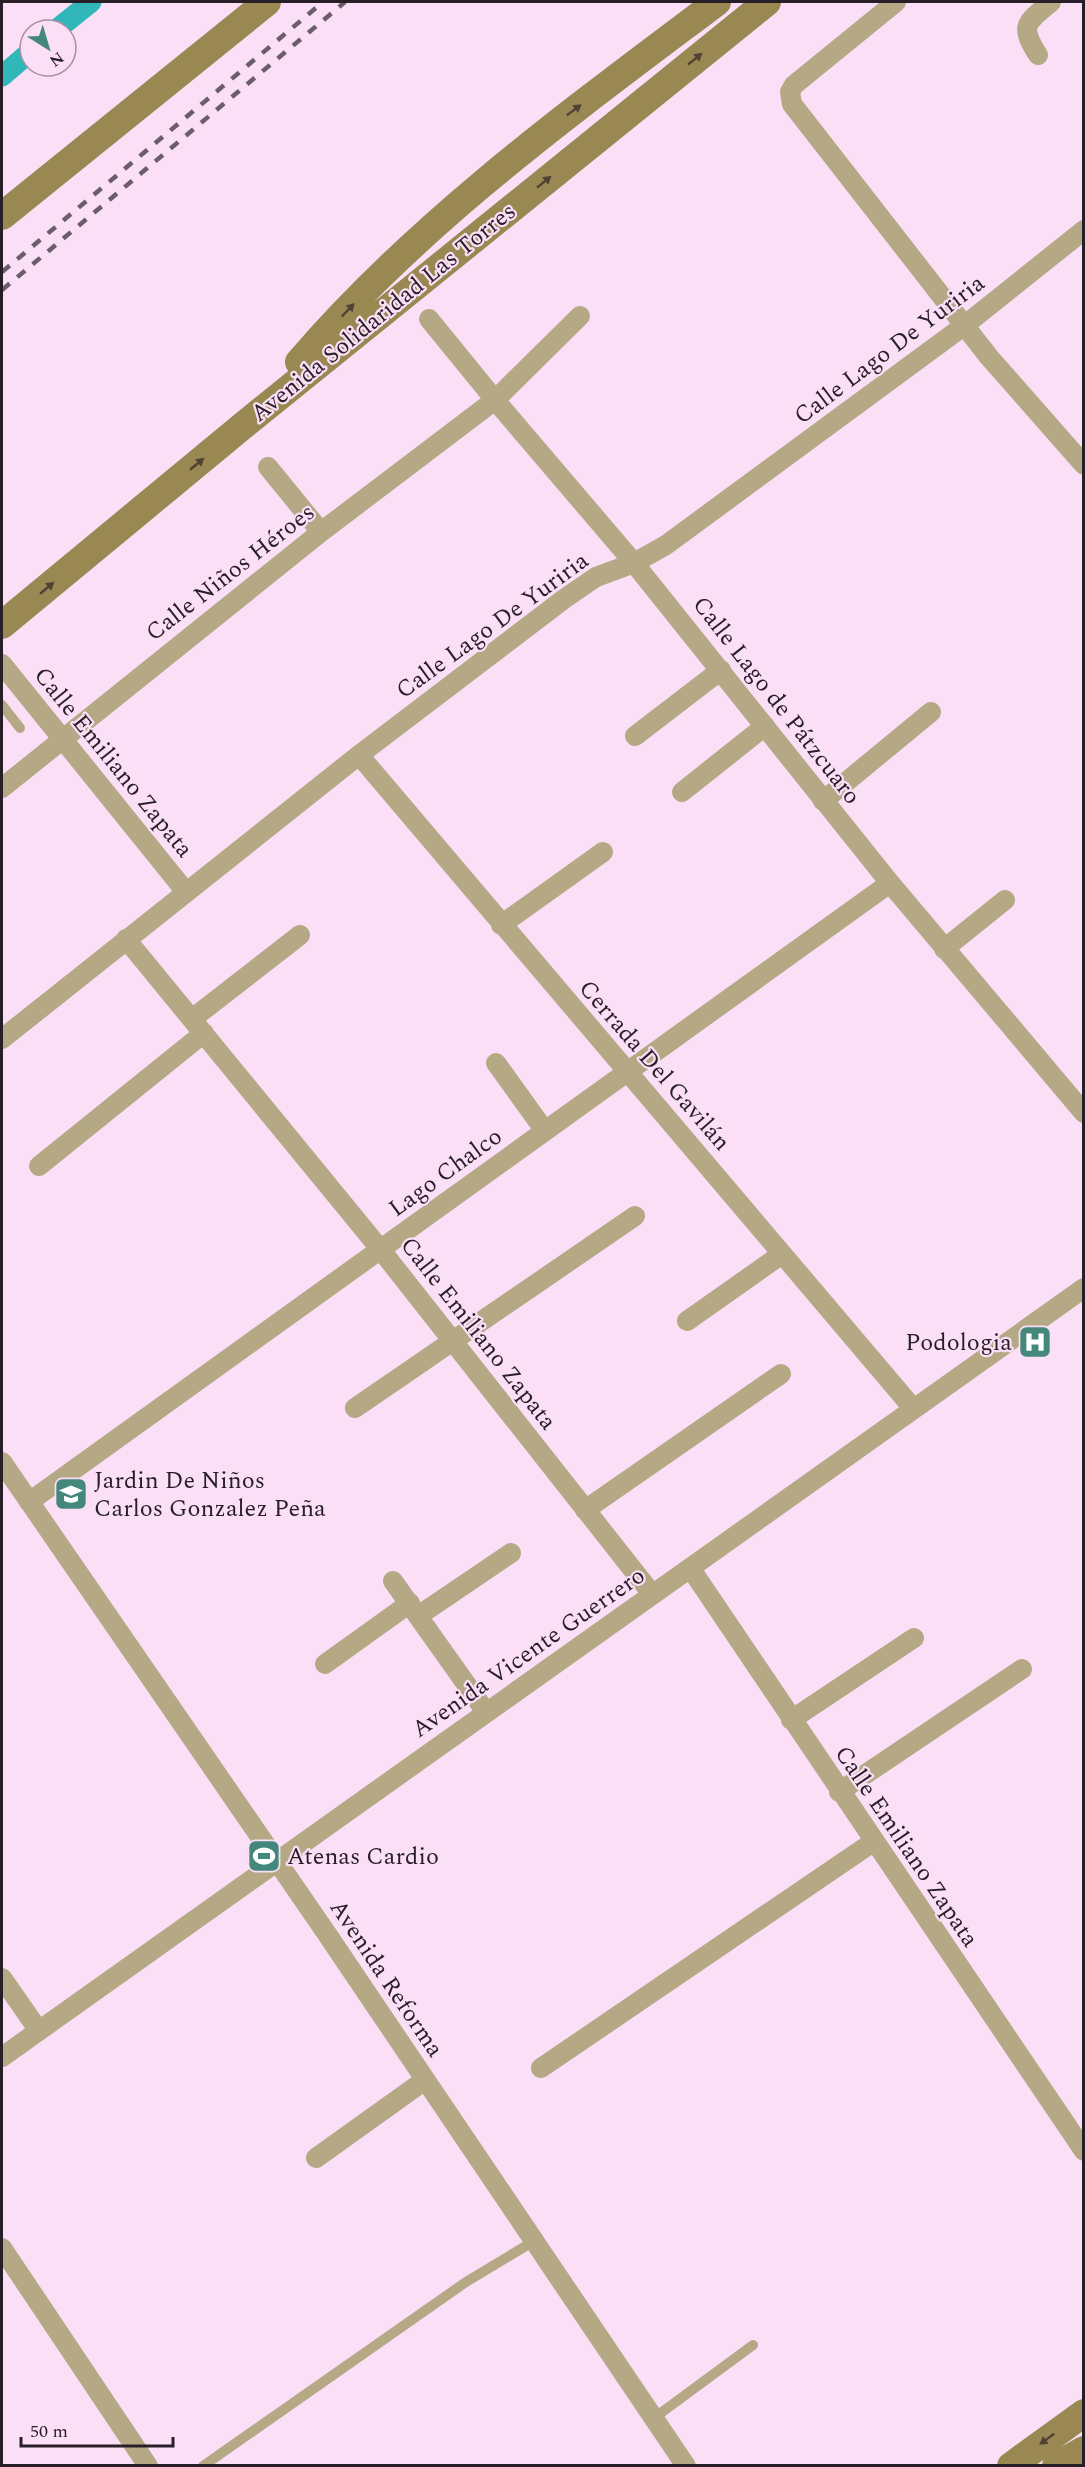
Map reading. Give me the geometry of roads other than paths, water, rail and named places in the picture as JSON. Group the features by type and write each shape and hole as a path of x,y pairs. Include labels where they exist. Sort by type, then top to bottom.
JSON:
{"main road":[{"path":"2,210 69,150 249,2"},
{"path":"2,216 267,2"},
{"path":"245,424 307,352 368,288 556,124 717,2"},
{"name":"Avenida Solidaridad Las Torres","path":"2,625 245,424 767,2"},
{"path":"1011,2466 1083,2413"},
{"path":"1056,2466 1083,2450"}],"street":[{"path":"896,2 800,80 790,92 795,112 1026,401 1083,465"},
{"path":"1038,55 1027,39 1025,27 1051,2"},
{"name":"Calle Lago De Yuriria","path":"2,1039 359,755 564,599 596,577 634,562 666,545 693,526 965,325 1083,230"},
{"name":"Calle Niños Héroes","path":"2,788 321,532 495,400 580,316"},
{"name":"Calle Lago de Pátzcuaro","path":"429,320 634,562 823,801 1083,1113"},
{"path":"268,467 321,532"},
{"name":"Calle Emiliano Zapata","path":"2,664 186,891"},
{"path":"635,736 721,670"},
{"path":"823,801 931,712"},
{"path":"682,792 765,726"},
{"name":"Cerrada Del Gavilán","path":"359,755 912,1407"},
{"path":"501,925 603,852"},
{"name":"Lago Chalco","path":"29,1502 890,883"},
{"path":"944,949 1005,900"},
{"path":"39,1166 300,935"},
{"name":"Calle Emiliano Zapata","path":"126,939 381,1250 652,1594"},
{"path":"496,1063 545,1131"},
{"path":"355,1408 635,1216"},
{"path":"687,1321 782,1254"},
{"name":"Avenida Vicente Guerrero","path":"2,2057 652,1594 691,1569 912,1407 1083,1288"},
{"path":"585,1510 781,1374"},
{"name":"Avenida Reforma","path":"2,1462 686,2466"},
{"path":"325,1664 511,1553"},
{"name":"Calle Emiliano Zapata","path":"691,1569 790,1720 1083,2151"},
{"path":"393,1581 486,1712"},
{"path":"790,1720 914,1638"},
{"path":"839,1792 1022,1669"},
{"path":"541,2068 873,1842"},
{"path":"2,1978 39,2031"},
{"path":"316,2158 425,2080"},
{"path":"2,2248 148,2466"}],"lane":[{"path":"2,705 20,728"},
{"path":"203,2466 466,2282 534,2241"},
{"path":"654,2418 753,2345"}],"waterway":[{"path":"71,18 91,2"},
{"path":"2,76 18,62"}],"railway":[{"path":"2,272 323,2"},
{"path":"2,290 345,2"}],"place":[{"name":"Podologia","path":"1035,1342"},
{"name":"Jardin De Niños Carlos Gonzalez Peña","path":"71,1494"},
{"name":"Atenas Cardio","path":"264,1856"}]}
